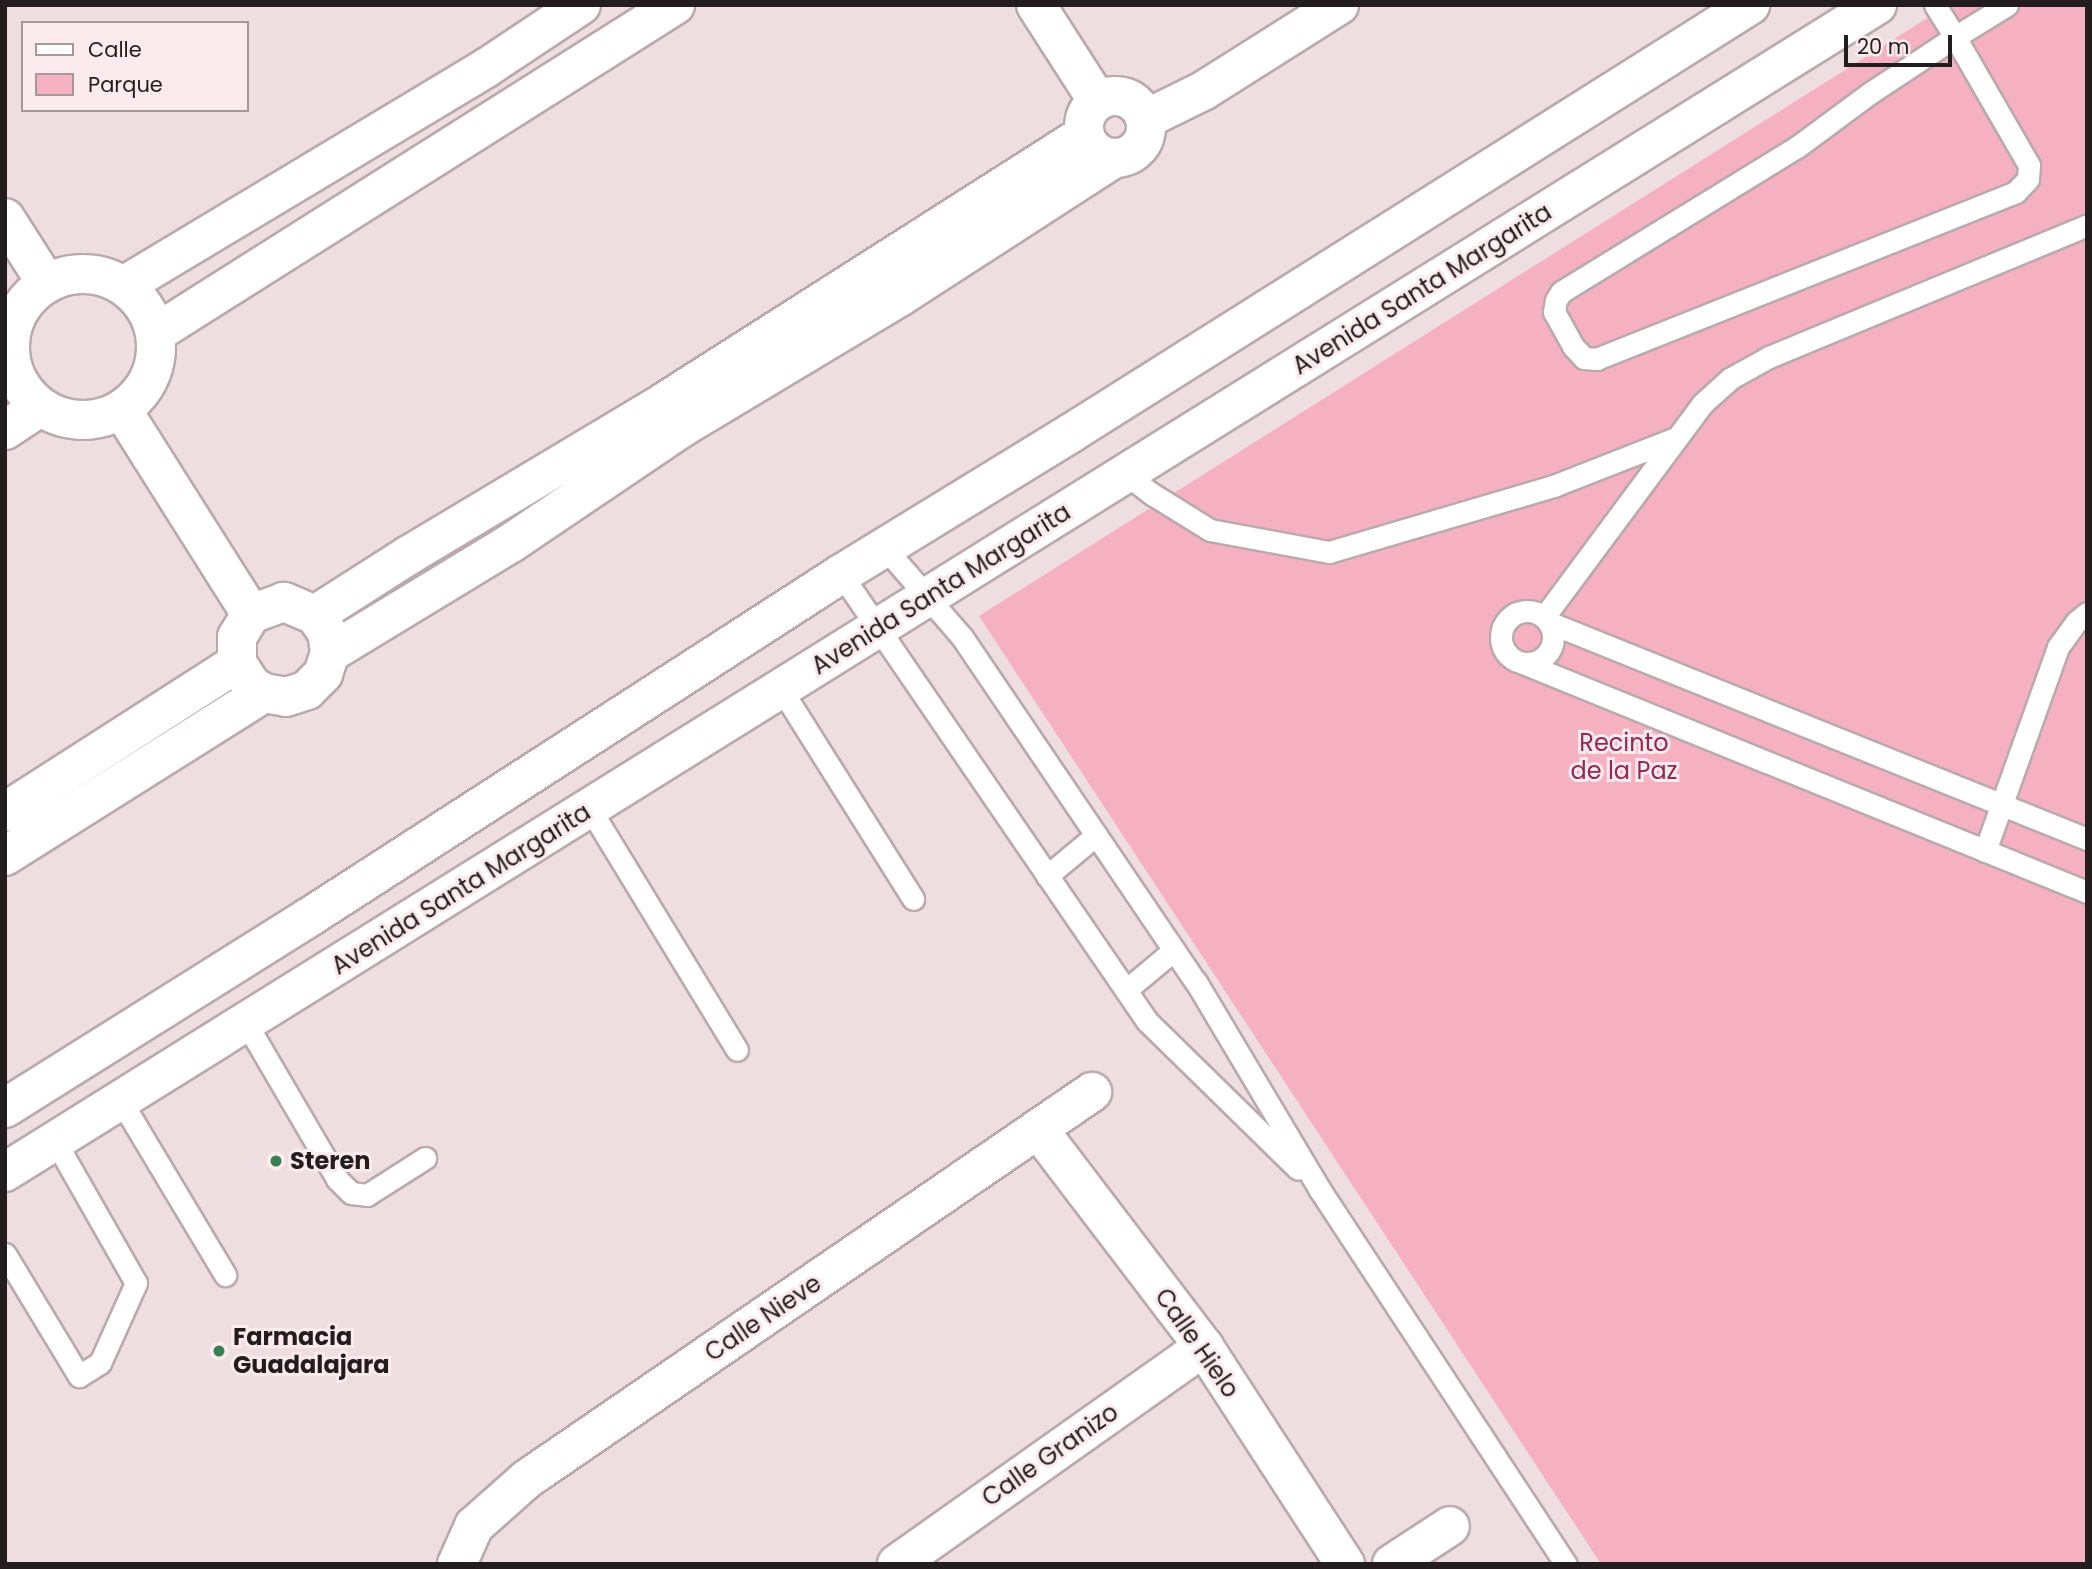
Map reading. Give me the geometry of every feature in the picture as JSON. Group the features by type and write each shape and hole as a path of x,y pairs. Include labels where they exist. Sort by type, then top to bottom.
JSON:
{"street":[{"path":"125,285 485,68 581,5"},
{"path":"156,333 675,5"},
{"path":"1036,5 1097,100"},
{"path":"1146,119 1203,91 1339,5"},
{"path":"5,1108 841,574 1750,5"},
{"name":"Avenida Santa Margarita","path":"5,1172 1877,5"},
{"path":"485,68 512,108"},
{"path":"316,615 409,555 901,296 1114,158 1129,155 1140,146 1146,133 1146,119 1139,105 1127,97 1112,95 1097,100 1085,115 1084,135 1090,147 1101,155 1114,158"},
{"path":"330,653 510,543 675,414 1084,135"},
{"path":"5,218 47,284"},
{"path":"72,275 100,275 125,285 145,306 156,333 156,362 144,389 122,410 95,420 66,419 40,407 21,387 8,364 16,317 29,298 47,284 72,275"},
{"path":"5,430 40,407"},
{"path":"122,410 251,614"},
{"path":"284,603 316,615 327,632 330,653 323,674 307,690 286,697 264,693 252,686 237,663 237,637 251,614 284,603"},
{"path":"5,812 237,663"},
{"path":"5,856 264,693"},
{"path":"5,1153 97,1095 106,1083 105,1074 93,1053"},
{"name":"Calle Nieve","path":"457,1564 474,1526 527,1479 1091,1092"},
{"name":"Calle Hielo","path":"1038,1129 1204,1347 1345,1564"},
{"name":"Calle Granizo","path":"897,1564 1204,1347"},
{"path":"1392,1564 1450,1526"}],"lane":[{"path":"1935,5 1955,37 2029,165 2028,179 2016,192 1597,359 1584,358 1573,346 1554,312 1556,300 1562,292 1797,147 1870,93 1955,37 2007,5"},
{"path":"1546,620 1675,438 1702,404 1731,378 1769,357 2087,225"},
{"path":"1126,474 1152,494 1210,530 1329,552 1556,485 1675,438"},
{"path":"884,547 962,637 1174,950 1320,1190 1566,1564"},
{"path":"841,574 876,630 1147,1021 1320,1190"},
{"path":"2087,839 1546,620 1532,612 1521,612 1509,617 1502,627 1500,639 1503,651 1512,659 2087,892"},
{"path":"1985,851 2058,647 2076,622 2087,613"},
{"path":"1523,663 1535,662 1550,649 1552,631 1546,620"},
{"path":"781,689 913,900"},
{"path":"590,808 737,1050"},
{"path":"1047,876 1096,835"},
{"path":"1126,990 1174,950"},
{"path":"246,1023 337,1179 351,1193 368,1195 425,1158"},
{"path":"121,1101 225,1275"},
{"path":"5,1254 79,1376 100,1363 136,1283 55,1141"}],"green space":[{"name":"Recinto de la Paz","path":"1948,5 2087,5 2087,1564 1601,1564 979,616"}],"place":[{"name":"Steren","path":"276,1161"},
{"name":"Farmacia Guadalajara","path":"219,1351"}]}
